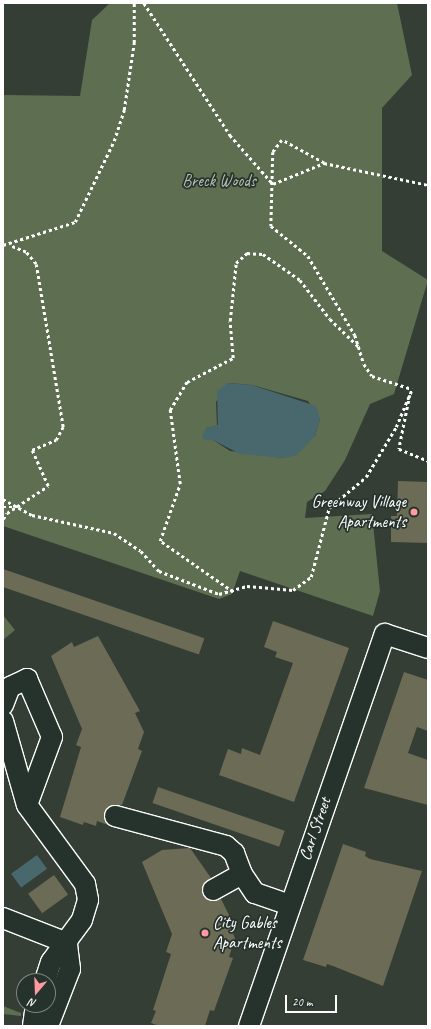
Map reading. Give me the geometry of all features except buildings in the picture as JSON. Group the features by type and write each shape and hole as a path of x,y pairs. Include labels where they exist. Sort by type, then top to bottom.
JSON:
{"street":[{"name":"Carl Street","path":"249,1026 289,905 385,634 428,648"},
{"path":"3,705 10,687 27,679 52,737 27,805"},
{"path":"3,721 27,805 85,884 88,900 82,920 67,943 51,962 48,973"},
{"path":"115,816 226,846 234,853 242,874 255,893 289,905"},
{"path":"213,890 242,874"},
{"path":"3,918 67,943"},
{"path":"48,1026 70,968 67,943"},
{"path":"33,1026 35,1013"}],"path":[{"path":"3,245 75,222 114,141 124,110 134,44 134,3"},
{"path":"144,3 230,135 273,184"},
{"path":"412,389 372,376 360,348 308,256 271,226 273,152 282,140 324,163 428,185"},
{"path":"273,184 324,163"},
{"path":"3,519 7,513 20,507 48,486 32,450 56,440 63,428 36,264 26,252 9,244"},
{"path":"234,592 160,541 180,484 170,410 187,382 233,358 230,321 236,263 247,253 263,254 300,280 330,319 360,348"},
{"path":"412,389 399,449 428,461"},
{"path":"3,499 32,514 114,533 141,551 159,571 219,594 234,592 248,586 292,590 311,577 329,508 366,477 396,427 412,389"},
{"path":"3,507 20,507"}],"green space":[{"name":"Breck Woods","path":"110,3 397,3 412,75 382,108 382,251 428,280 394,394 370,404 345,460 325,491 307,502 305,518 372,514 380,591 373,616 240,571 232,594 219,599 3,526 3,95 80,96 92,20","holes":["228,383 252,385 308,401 320,419 315,436 284,458 230,451 213,440 206,428 217,426 216,402"]},
{"path":"3,615 15,630 3,640"},
{"path":"3,1006 16,1011 16,1013 21,1013 21,1016 3,1014"}],"water":[{"path":"228,383 252,385 316,406 320,419 315,436 297,455 284,458 240,454 213,440 205,440 202,437 206,428 218,425 217,391"},
{"path":"37,855 47,869 21,888 11,874"}],"place":[{"name":"Greenway Village Apartments","path":"414,512"},
{"name":"City Gables Apartments","path":"205,933"}]}
